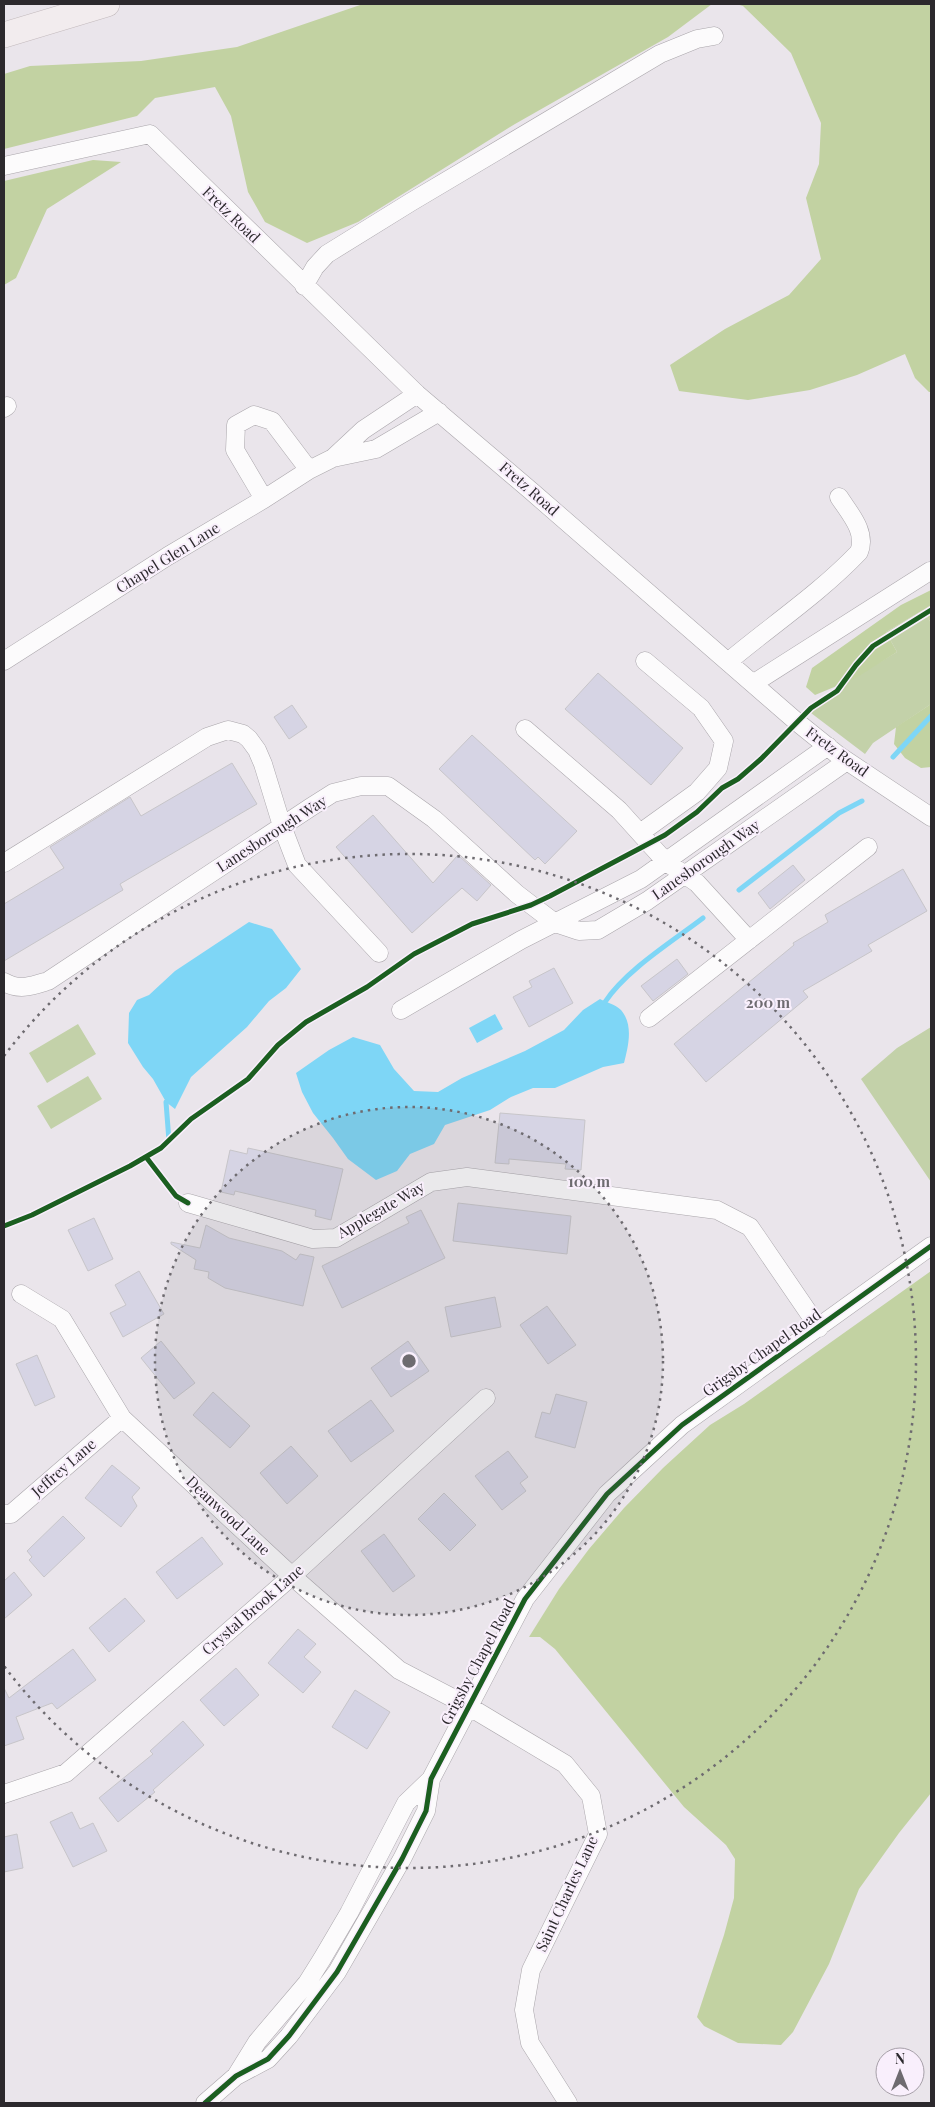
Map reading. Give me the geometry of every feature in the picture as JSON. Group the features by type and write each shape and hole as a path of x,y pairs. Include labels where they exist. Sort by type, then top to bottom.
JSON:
{"highway":[{"path":"4,36 107,4"}],"street":[{"path":"304,286 315,267 327,254 411,202 660,54 697,39 714,36"},
{"name":"Fretz Road","path":"4,166 150,134 417,394 797,722 847,761 931,817"},
{"name":"Chapel Glen Lane","path":"333,458 363,430 417,394"},
{"name":"Chapel Glen Lane","path":"4,660 168,556 309,470 333,458 376,449 440,412"},
{"path":"264,499 235,450 236,425 254,415 272,421 309,470"},
{"path":"729,662 807,599 847,565 859,552 862,545 860,531 839,497"},
{"path":"754,683 930,572"},
{"path":"640,833 697,792 718,768 724,741 702,708 645,662"},
{"path":"525,729 619,810 666,862 697,883 749,940"},
{"path":"4,863 207,737 228,730 242,734 257,750 297,865 378,953"},
{"name":"Lanesborough Way","path":"555,923 641,879 828,746"},
{"name":"Lanesborough Way","path":"4,982 11,986 28,988 48,981 333,794 361,786 388,786 434,819 520,896 555,923 579,930 598,930 647,901 847,761"},
{"path":"753,800 766,818"},
{"path":"649,1018 868,847"},
{"path":"401,1010 555,923"},
{"name":"Applegate Way","path":"188,1203 313,1239 336,1238 431,1182 467,1176 716,1210 750,1227 819,1328"},
{"name":"Grigsby Chapel Road","path":"205,2103 236,2076 268,2059 290,2036 337,1972 402,1859 426,1811 431,1779 525,1600 607,1494 682,1425 931,1246"},
{"name":"Deanwood Lane","path":"21,1294 62,1319 122,1418 292,1576 399,1670 468,1706"},
{"name":"Crystal Brook Lane","path":"4,1794 66,1773 292,1576 486,1398"},
{"name":"Jeffrey Lane","path":"4,1514 10,1514 122,1418"},
{"name":"Saint Charles Lane","path":"468,1706 565,1764 591,1796 598,1834 531,1970 524,2010 530,2043 568,2103"}],"green space":[{"path":"363,4 712,4 668,37 515,124 358,222 307,243 265,222 248,192 231,116 215,87 155,98 137,116 4,149 4,74 30,66 141,61 237,47"},
{"path":"736,4 931,4 931,392 915,378 905,354 857,375 810,390 748,400 679,391 670,365 725,329 789,295 821,259 806,198 819,164 821,123 791,53 743,6"},
{"path":"93,160 121,162 47,209 16,278 4,285 4,181"},
{"path":"931,590 931,623 923,610 886,632 897,652 856,678 815,695 806,687 812,668 901,605"},
{"path":"923,610 931,623 931,704 873,743 865,754 811,713 819,705 842,691 848,681 897,652 886,632"},
{"path":"931,704 931,767 921,768 905,758 894,744 896,727"},
{"path":"78,1024 96,1054 47,1083 29,1053"},
{"path":"931,1027 931,1182 861,1079 897,1048"},
{"path":"88,1076 102,1099 51,1129 37,1106"},
{"path":"931,1271 931,1793 899,1833 859,1889 829,1964 793,2032 781,2045 738,2043 704,2026 697,2017 734,1898 735,1859 726,1845 684,1807 555,1649 540,1637 529,1637 559,1589 589,1549 624,1508 663,1468 710,1425 744,1404"}],"water":[{"path":"249,922 272,929 301,969 286,988 269,1001 247,1027 191,1077 175,1109 166,1102 153,1079 128,1043 129,1013 137,1000 149,995 175,971"},
{"path":"600,999 619,1008 628,1022 629,1036 624,1063 603,1067 555,1088 533,1088 511,1097 490,1110 445,1125 434,1144 410,1154 397,1171 376,1180 348,1159 313,1113 302,1092 296,1073 329,1050 353,1037 380,1045 394,1069 414,1091 438,1092 462,1078 525,1051 564,1030 583,1010"},
{"path":"495,1014 503,1029 477,1043 469,1028"}],"building":[{"path":"598,673 683,748 651,785 565,709"},
{"path":"292,705 307,727 289,739 274,717"},
{"path":"472,735 577,831 545,864 538,857 535,860 439,769"},
{"path":"232,763 257,804 120,884 123,890 4,961 4,904 64,868 50,847 130,797 141,816"},
{"path":"373,815 433,883 458,855 491,885 477,901 462,888 412,933 336,847"},
{"path":"793,865 805,880 770,909 758,893"},
{"path":"903,869 927,911 868,945 872,951 803,991 808,997 706,1082 674,1044 794,945 793,943 828,922 825,915"},
{"path":"677,959 688,974 653,1001 641,986"},
{"path":"554,968 573,1003 529,1027 513,997 532,987 529,981"},
{"path":"500,1113 585,1120 581,1170 565,1169 566,1164 509,1159 509,1164 495,1163"},
{"path":"248,1148 343,1169 331,1220 315,1216 316,1210 235,1191 234,1195 221,1192 230,1150 247,1154"},
{"path":"458,1203 571,1216 567,1254 453,1241"},
{"path":"421,1210 445,1258 342,1308 322,1266 409,1223 406,1217"},
{"path":"94,1218 113,1259 88,1271 68,1230"},
{"path":"206,1225 229,1238 282,1251 296,1260 300,1254 314,1257 303,1306 225,1288 208,1278 209,1272 194,1269 196,1260 171,1244 171,1242 200,1248"},
{"path":"139,1271 164,1314 123,1337 110,1313 126,1305 115,1285"},
{"path":"495,1297 501,1327 451,1337 445,1307"},
{"path":"547,1306 576,1345 548,1364 520,1325"},
{"path":"161,1341 195,1383 174,1399 141,1358"},
{"path":"408,1341 429,1371 391,1397 371,1368"},
{"path":"37,1355 55,1397 35,1406 16,1364"},
{"path":"213,1392 250,1426 230,1448 193,1415"},
{"path":"556,1394 587,1402 575,1448 535,1437 542,1412 550,1414"},
{"path":"371,1400 394,1431 351,1462 328,1431"},
{"path":"291,1446 318,1476 287,1504 260,1473"},
{"path":"508,1451 528,1477 520,1483 526,1491 502,1510 475,1476"},
{"path":"112,1465 140,1488 132,1497 137,1506 121,1527 85,1498"},
{"path":"444,1493 476,1525 450,1551 418,1519"},
{"path":"63,1516 85,1538 44,1577 29,1560 32,1557 27,1551"},
{"path":"384,1534 415,1576 393,1592 361,1551"},
{"path":"202,1537 223,1564 177,1599 156,1572"},
{"path":"14,1572 32,1595 4,1619 4,1581"},
{"path":"125,1598 145,1621 109,1652 89,1628"},
{"path":"298,1629 316,1644 304,1657 321,1672 303,1693 268,1663"},
{"path":"73,1649 96,1680 57,1709 52,1703 16,1717 24,1739 4,1746 4,1688 9,1698"},
{"path":"236,1668 259,1695 224,1726 200,1700"},
{"path":"355,1690 390,1712 367,1749 332,1727"},
{"path":"183,1721 204,1745 153,1790 155,1792 118,1822 99,1798 153,1754 150,1751"},
{"path":"72,1812 80,1829 93,1823 107,1851 73,1867 50,1822"},
{"path":"17,1834 23,1868 4,1872 4,1837"}],"waterway":[{"path":"893,757 931,716"},
{"path":"739,890 839,813 862,801"},
{"path":"605,1002 637,967 703,918"},
{"path":"166,1102 169,1141"}],"cycle path":[{"path":"4,1226 32,1215 130,1166 161,1148 191,1119 248,1079 278,1045 306,1022 367,987 414,954 472,924 531,905 550,896 665,835 697,812 722,788 738,779 761,759 811,708 837,691 873,646 931,610"},
{"path":"146,1157 176,1196 188,1203"},
{"path":"205,2103 236,2076 268,2059 289,2036 337,1972 402,1859 426,1811 431,1779 525,1599 607,1494 682,1425 931,1246"}]}
